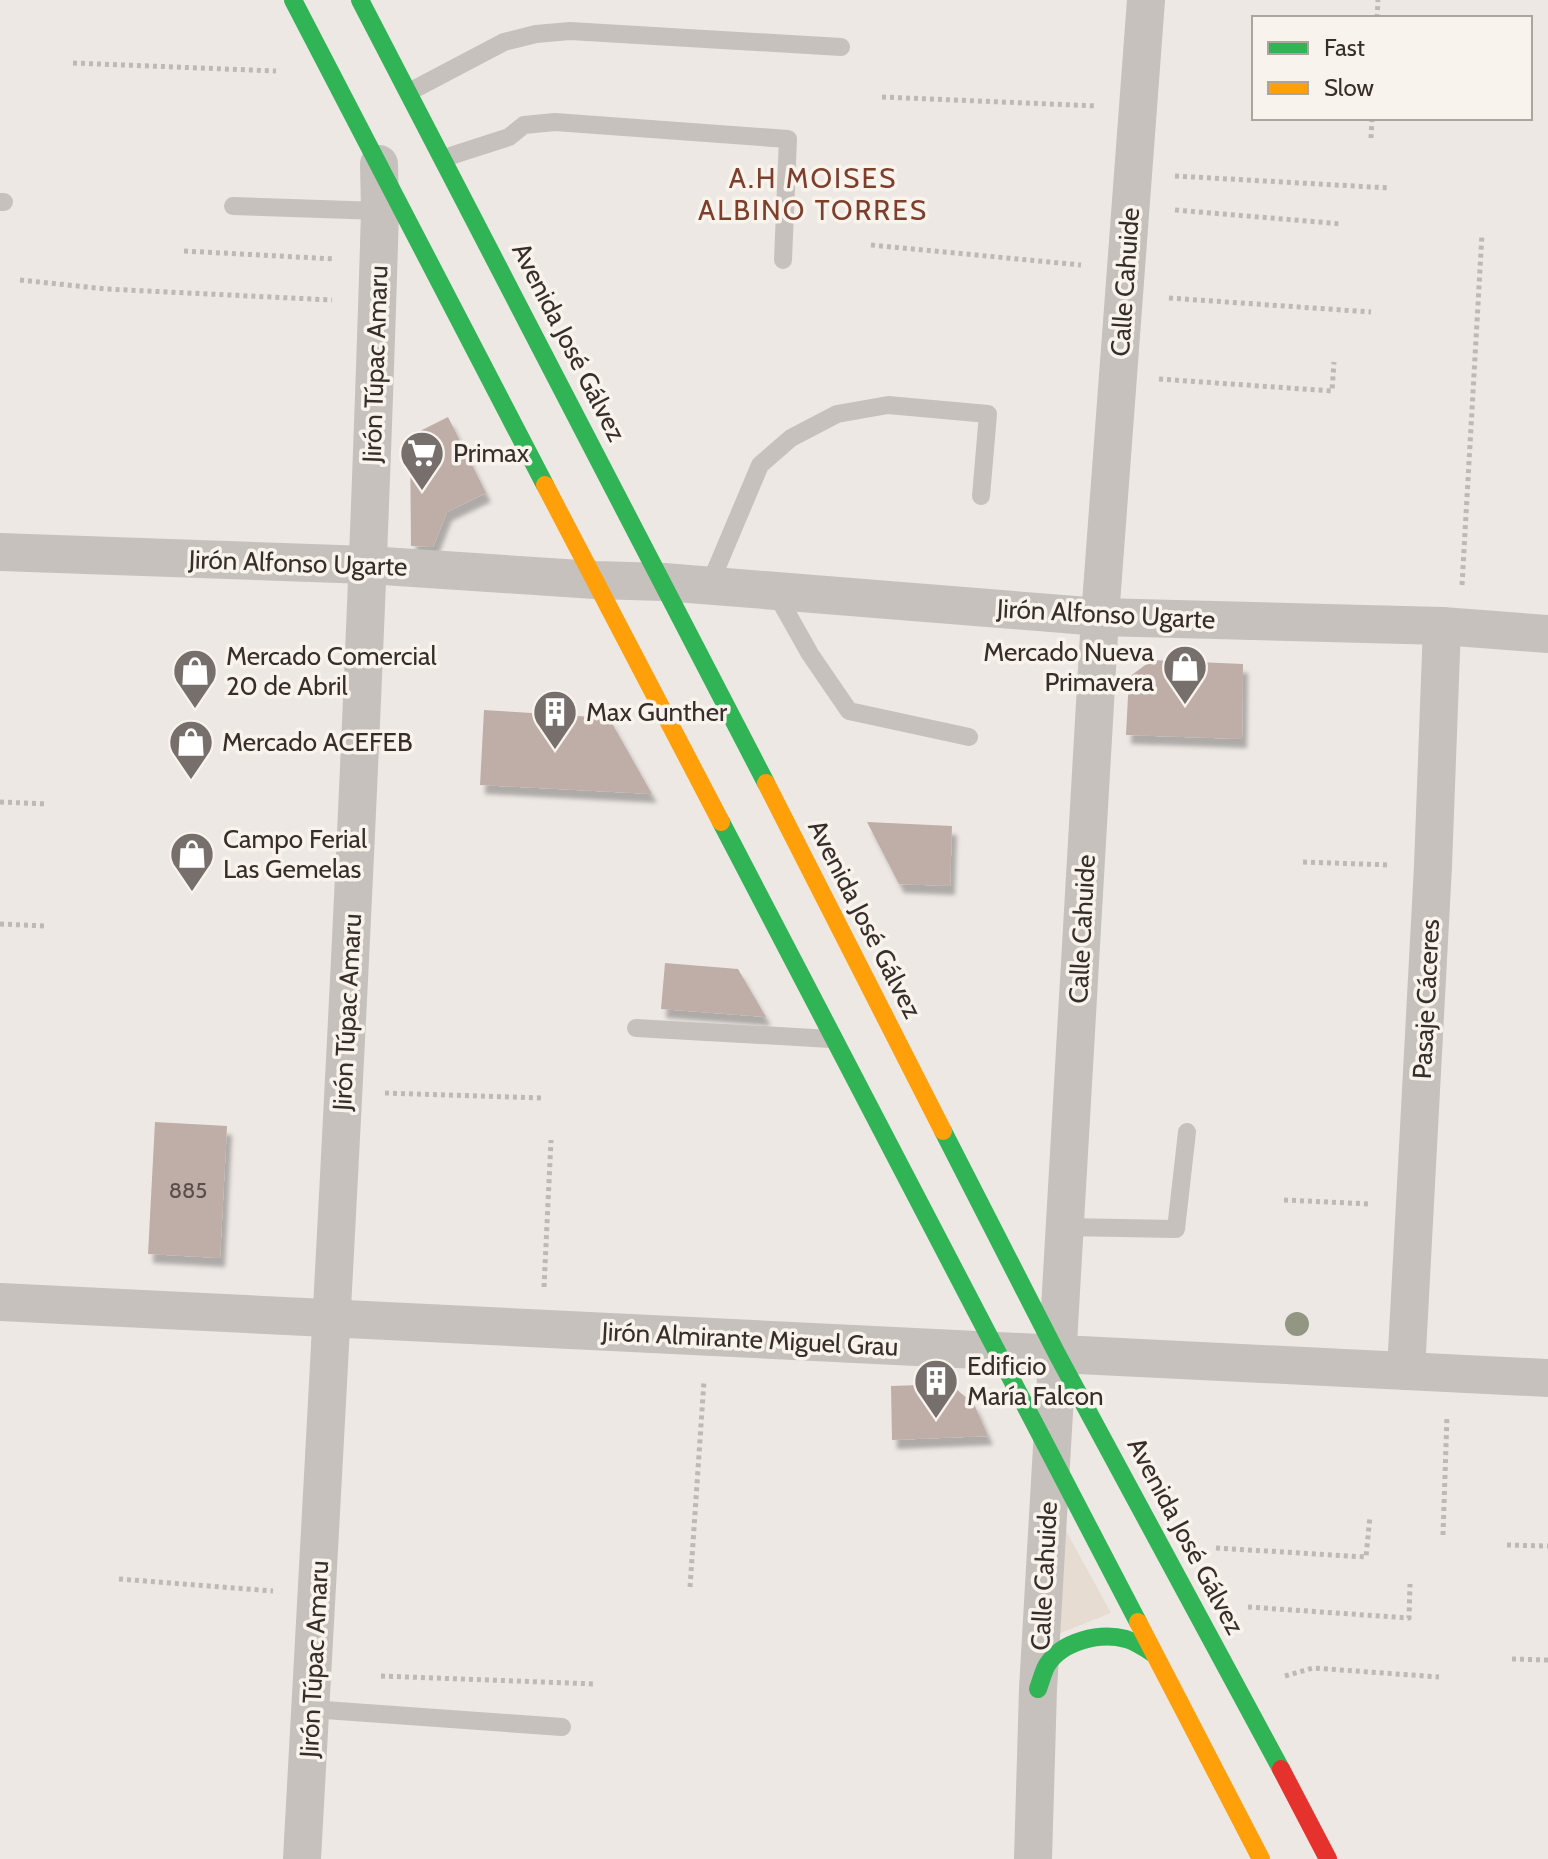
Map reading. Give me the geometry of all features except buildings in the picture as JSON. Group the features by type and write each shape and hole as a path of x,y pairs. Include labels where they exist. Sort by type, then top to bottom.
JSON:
{"main road":[{"path":"293,0 1261,1859"},
{"name":"Avenida José Gálvez","path":"360,0 664,582 1057,1354 1328,1859"},
{"path":"1038,1689 1047,1665 1057,1655 1072,1645 1092,1638 1114,1636 1130,1640 1154,1654"}],"street":[{"name":"Calle Cahuide","path":"1033,1859 1038,1689 1100,617 1146,0"},
{"name":"Jirón Túpac Amaru","path":"302,1859 332,1318 368,565 379,261 379,164"},
{"name":"Jirón Alfonso Ugarte","path":"0,552 368,565 664,582 1100,617 1451,627 1548,634"},
{"name":"Pasaje Cáceres","path":"1406,1371 1433,866 1451,627"},
{"name":"Jirón Almirante Miguel Grau","path":"0,1302 1548,1378"}],"lane":[{"path":"409,92 504,42 536,34 570,31 841,47"},
{"path":"444,158 509,137 524,125 555,122 788,139 783,260"},
{"path":"233,206 380,211"},
{"path":"709,586 760,465 791,438 837,414 888,405 988,414 981,496"},
{"path":"774,590 810,654 849,711 969,737"},
{"path":"636,1028 834,1039"},
{"path":"1065,1227 1176,1229 1187,1132"},
{"path":"312,1691 562,1727"}],"path":[{"path":"73,63 330,73"},
{"path":"882,97 1137,108"},
{"path":"1371,138 1372,120"},
{"path":"1131,190 1390,188"},
{"path":"1131,190 1342,224"},
{"path":"1451,627 1482,234"},
{"path":"871,245 1125,282 1371,312"},
{"path":"184,251 379,261"},
{"path":"20,280 106,289 377,303"},
{"path":"1118,376 1332,391 1334,362"},
{"path":"0,802 47,804"},
{"path":"1303,862 1433,866"},
{"path":"0,924 46,926"},
{"path":"343,1092 544,1098"},
{"path":"541,1329 551,1140"},
{"path":"1284,1200 1415,1206"},
{"path":"690,1587 707,1337"},
{"path":"1443,1535 1449,1373"},
{"path":"1161,1544 1366,1557 1370,1516"},
{"path":"1507,1545 1548,1546"},
{"path":"119,1579 317,1594"},
{"path":"1193,1604 1409,1618 1410,1584"},
{"path":"1512,1659 1548,1660"},
{"path":"1240,1690 1313,1668 1439,1677"},
{"path":"312,1691 596,1684"}],"shaded area":[{"path":"1059,1518 1111,1613 1058,1634"}],"traffic: fast":[{"path":"293,0 545,485"},
{"path":"360,0 766,783"},
{"path":"721,822 1138,1622"},
{"path":"943,1131 1057,1354 1281,1769"},
{"path":"1038,1689 1054,1657 1082,1640 1116,1637 1137,1643 1154,1654"}],"traffic: slow":[{"path":"545,485 721,822"},
{"path":"766,783 943,1131"},
{"path":"1138,1622 1261,1859"}],"traffic: jam":[{"path":"1281,1769 1328,1859"}],"place":[{"name":"Primax","path":"422,492"},
{"name":"Mercado Nueva Primavera","path":"1185,706"},
{"name":"Mercado Comercial 20 de Abril","path":"195,710"},
{"name":"Max Gunther","path":"555,751"},
{"name":"Mercado ACEFEB","path":"191,781"},
{"name":"Campo Ferial Las Gemelas","path":"192,893"},
{"name":"Edificio María Falcon","path":"936,1420"}],"district":[{"name":"A.H MOISES ALBINO TORRES","path":"813,194"}]}
